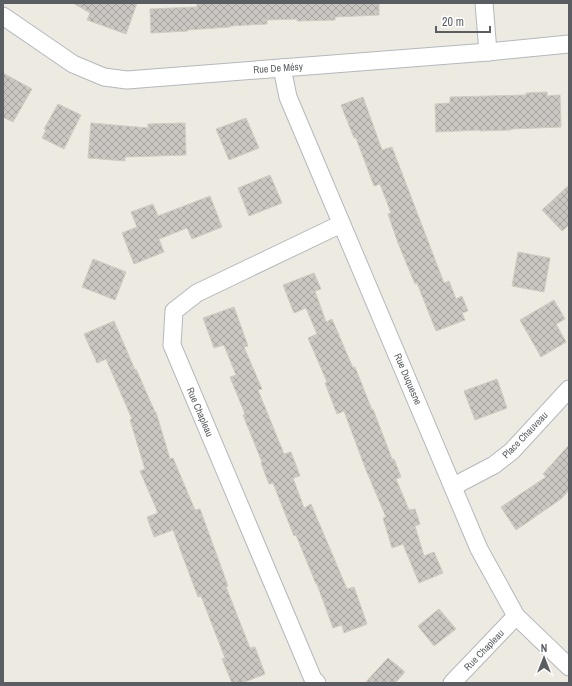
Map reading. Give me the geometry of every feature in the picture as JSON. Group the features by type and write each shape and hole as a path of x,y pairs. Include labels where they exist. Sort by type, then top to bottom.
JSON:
{"street":[{"path":"484,3 488,52"},
{"name":"Rue De Mésy","path":"3,16 73,64 104,77 127,80 488,52 569,44"},
{"name":"Rue Duquesne","path":"282,68 288,97 454,486 479,549 516,616 569,668"},
{"name":"Rue Chapleau","path":"317,683 313,679 172,345 174,310 197,293 341,224"},
{"name":"Place Chauveau","path":"454,486 494,465 512,451 569,389"},
{"name":"Rue Chapleau","path":"452,683 516,616"}],"building":[{"path":"73,3 137,3 126,34 87,20 90,13"},
{"path":"197,3 379,3 379,15 335,17 335,20 267,20 267,24 151,33 150,9 197,7"},
{"path":"3,73 32,89 13,122 3,117"},
{"path":"547,92 547,96 560,95 561,127 436,132 435,104 450,103 450,97 526,95 526,93"},
{"path":"363,97 382,150 392,147 444,283 449,281 456,299 462,296 468,311 462,313 465,320 436,331 417,283 415,284 398,243 388,214 391,213 380,184 374,186 356,138 354,138 341,105"},
{"path":"58,104 81,115 64,149 42,138 46,130 44,129"},
{"path":"246,118 259,148 229,160 216,129"},
{"path":"91,123 148,128 148,124 185,123 186,155 125,157 125,161 88,158"},
{"path":"270,175 282,203 249,216 238,188"},
{"path":"569,185 569,225 562,231 542,210"},
{"path":"210,196 222,227 192,239 187,228 159,239 164,252 134,264 122,233 137,227 131,212 153,204 158,216"},
{"path":"518,252 550,258 544,292 512,286"},
{"path":"93,259 126,272 115,300 82,287"},
{"path":"314,273 321,289 315,291 326,322 332,319 353,368 355,367 392,459 394,459 401,477 396,479 409,510 415,509 420,524 415,526 424,556 434,552 443,573 419,583 403,544 392,548 383,518 386,517 366,470 344,411 337,414 325,383 327,382 308,338 317,334 306,308 294,313 283,285"},
{"path":"554,300 565,319 556,324 566,342 541,357 520,320"},
{"path":"234,307 248,346 244,347 262,389 258,390 284,454 291,452 300,476 293,478 304,508 311,504 347,589 354,587 367,624 344,633 342,625 333,628 317,584 296,535 294,536 273,483 269,484 261,463 262,462 243,415 245,414 230,377 236,375 224,345 214,348 203,318"},
{"path":"114,321 135,370 136,369 156,412 170,459 173,458 195,510 200,509 228,586 226,587 250,648 255,647 265,674 242,683 232,683 222,659 225,658 201,596 198,597 173,530 154,537 147,517 158,513 140,471 145,469 130,420 132,419 106,359 97,363 84,334"},
{"path":"497,379 507,408 475,420 464,391"},
{"path":"569,445 569,490 561,499 516,530 501,507 546,477 543,474"},
{"path":"439,609 456,629 434,646 418,626"},
{"path":"388,658 405,672 395,683 365,683"}]}
